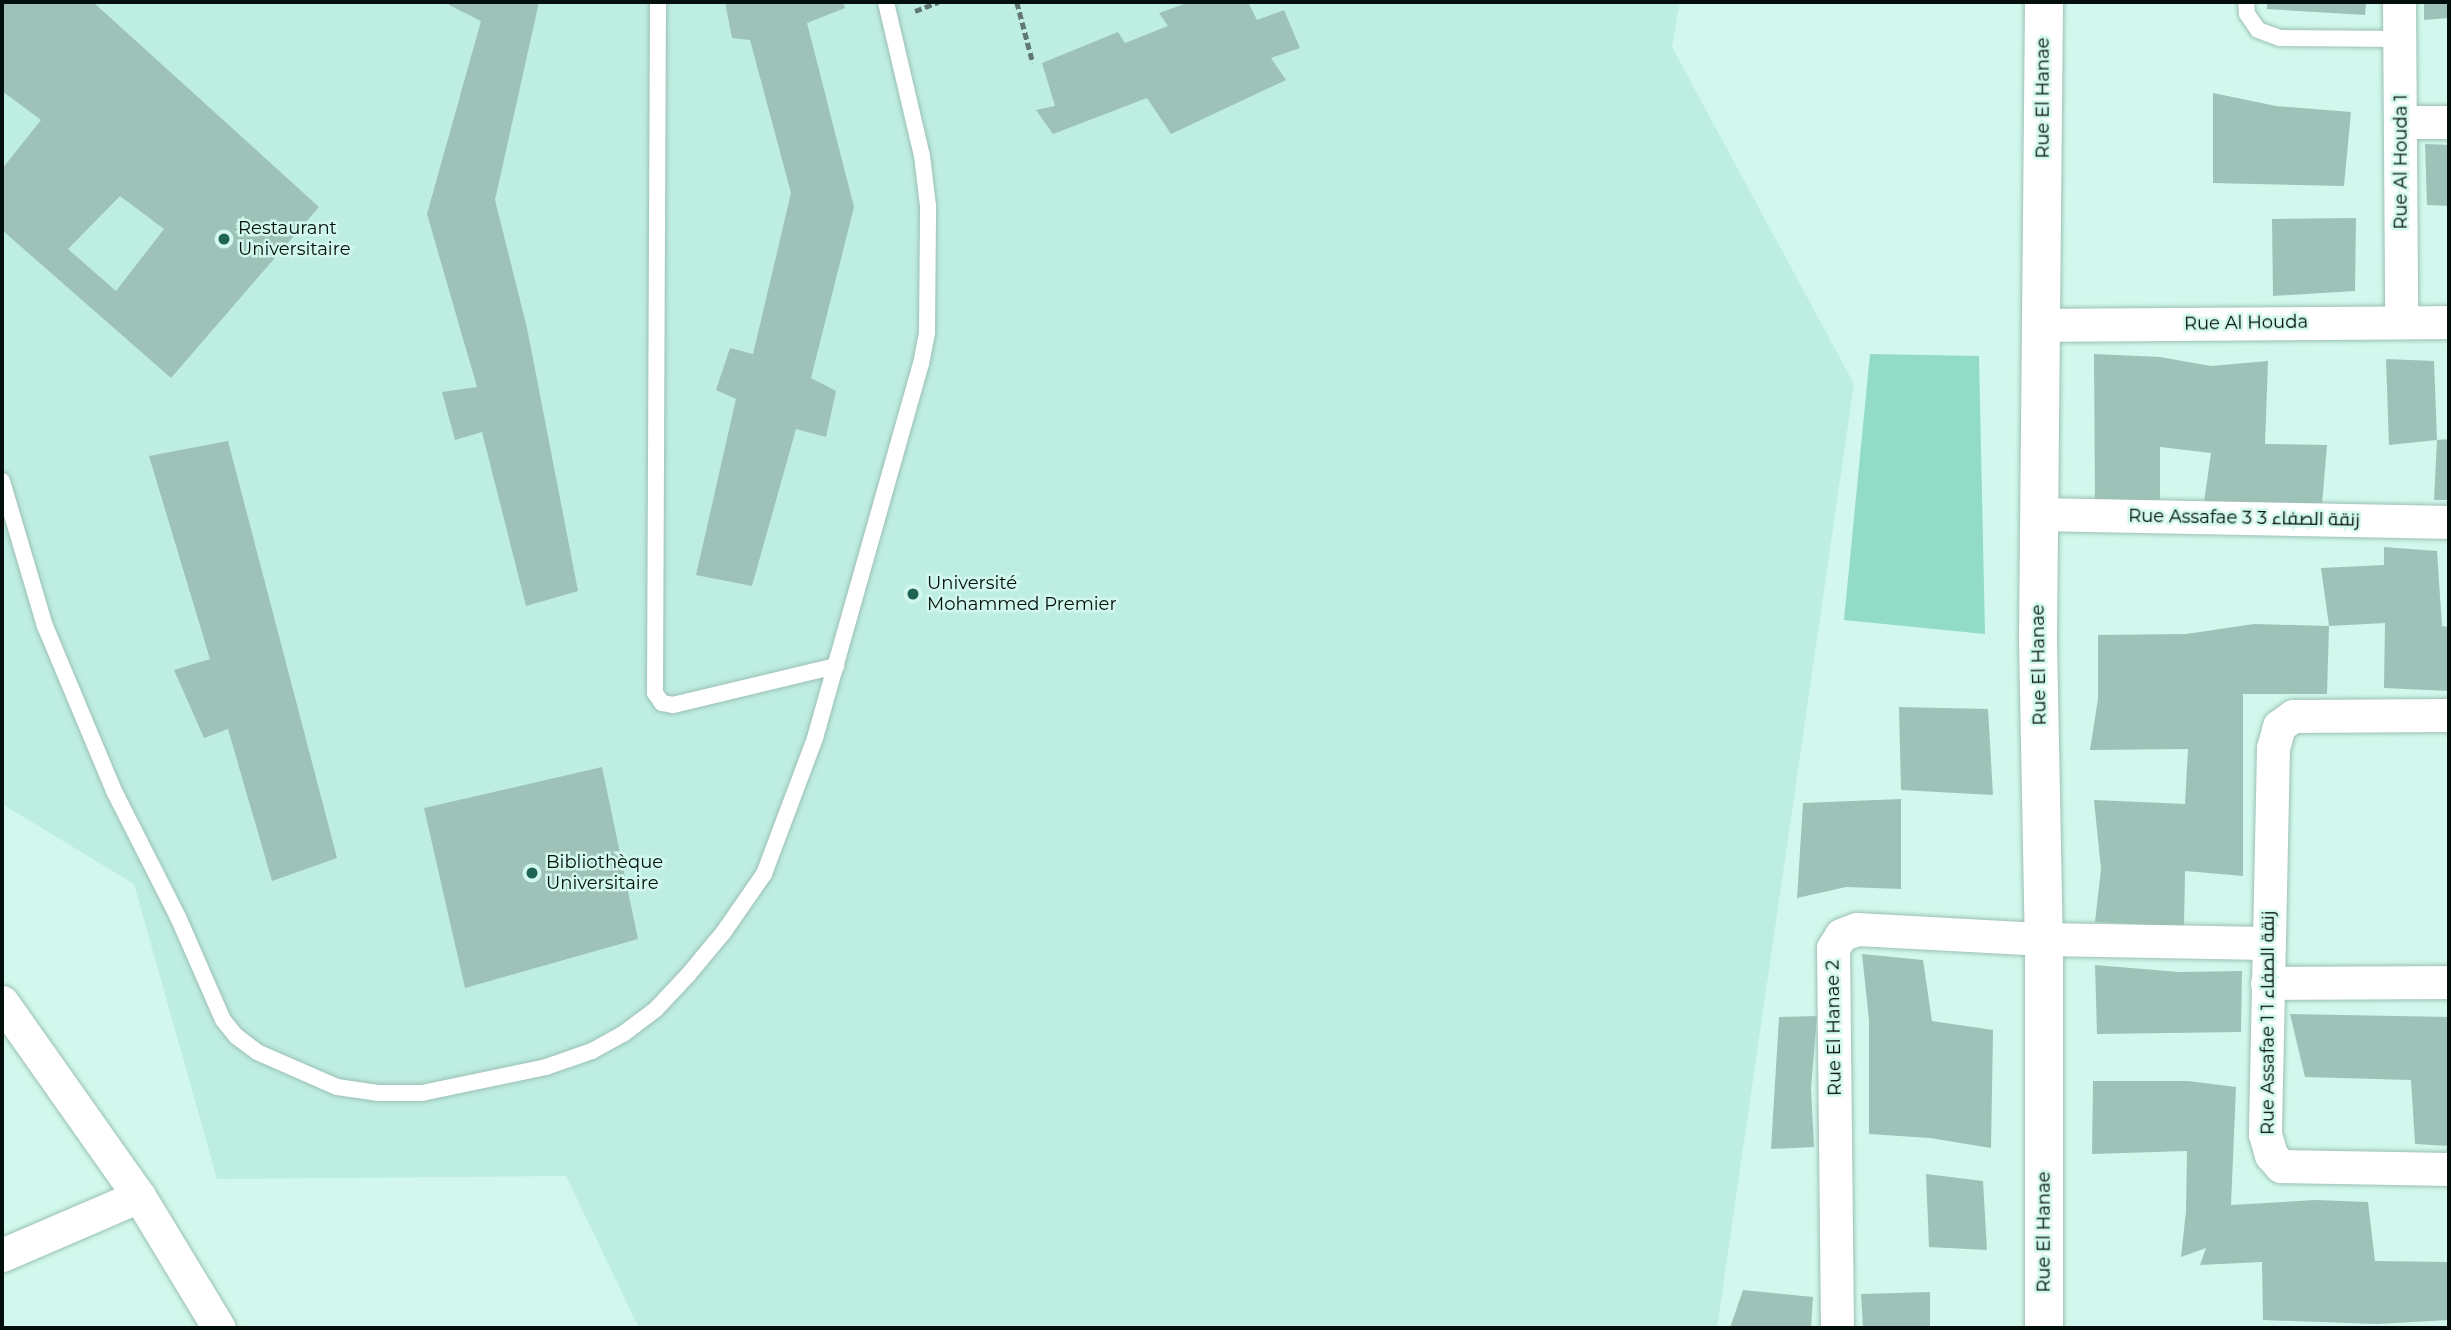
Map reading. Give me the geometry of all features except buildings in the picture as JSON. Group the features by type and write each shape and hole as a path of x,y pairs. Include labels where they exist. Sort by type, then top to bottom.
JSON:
{"street":[{"name":"Rue El Hanae","path":"2044,2 2038,639 2044,939 2044,1328"},
{"name":"Rue Al Houda 1","path":"2399,2 2401,322"},
{"path":"2401,122 2449,122"},
{"name":"Rue Al Houda","path":"2043,325 2449,322"},
{"name":"Rue Assafae 3 3 زنقة الصفاء","path":"2040,514 2449,522"},
{"name":"Rue Assafae 1 1 زنقة الصفاء","path":"2449,715 2293,716 2279,726 2273,748 2265,1134 2276,1161 2281,1166 2449,1169"},
{"name":"Rue El Hanae 2","path":"1837,1328 1835,942 1857,929 2044,939"},
{"path":"2044,939 2267,943"},
{"path":"2267,983 2449,982"},
{"path":"2,1002 139,1196 219,1328"},
{"path":"2,1255 139,1196"}],"lane":[{"path":"658,2 655,693 662,703 673,705 836,666"},
{"path":"2,481 45,626 114,791 178,917 223,1020 236,1036 257,1052 338,1087 378,1093 422,1093 546,1067 592,1051 623,1034 656,1009 723,933 764,874 794,801 836,666 901,438 928,332 930,265 923,168 886,2"},
{"path":"2246,2 2247,14 2258,30 2280,38 2400,39"}],"path":[{"path":"1017,2 1032,63"}],"shaded area":[{"name":"Université Mohammed Premier","path":"2,2 1680,2 1672,47 1854,384 1717,1328 639,1328 566,1176 217,1179 134,884 2,804"}],"green space":[{"path":"1870,354 1979,356 1985,634 1844,620"}],"place":[{"name":"Restaurant Universitaire","path":"224,239"},
{"name":"Université Mohammed Premier","path":"913,594"},
{"name":"Bibliothèque Universitaire","path":"532,873"}]}
